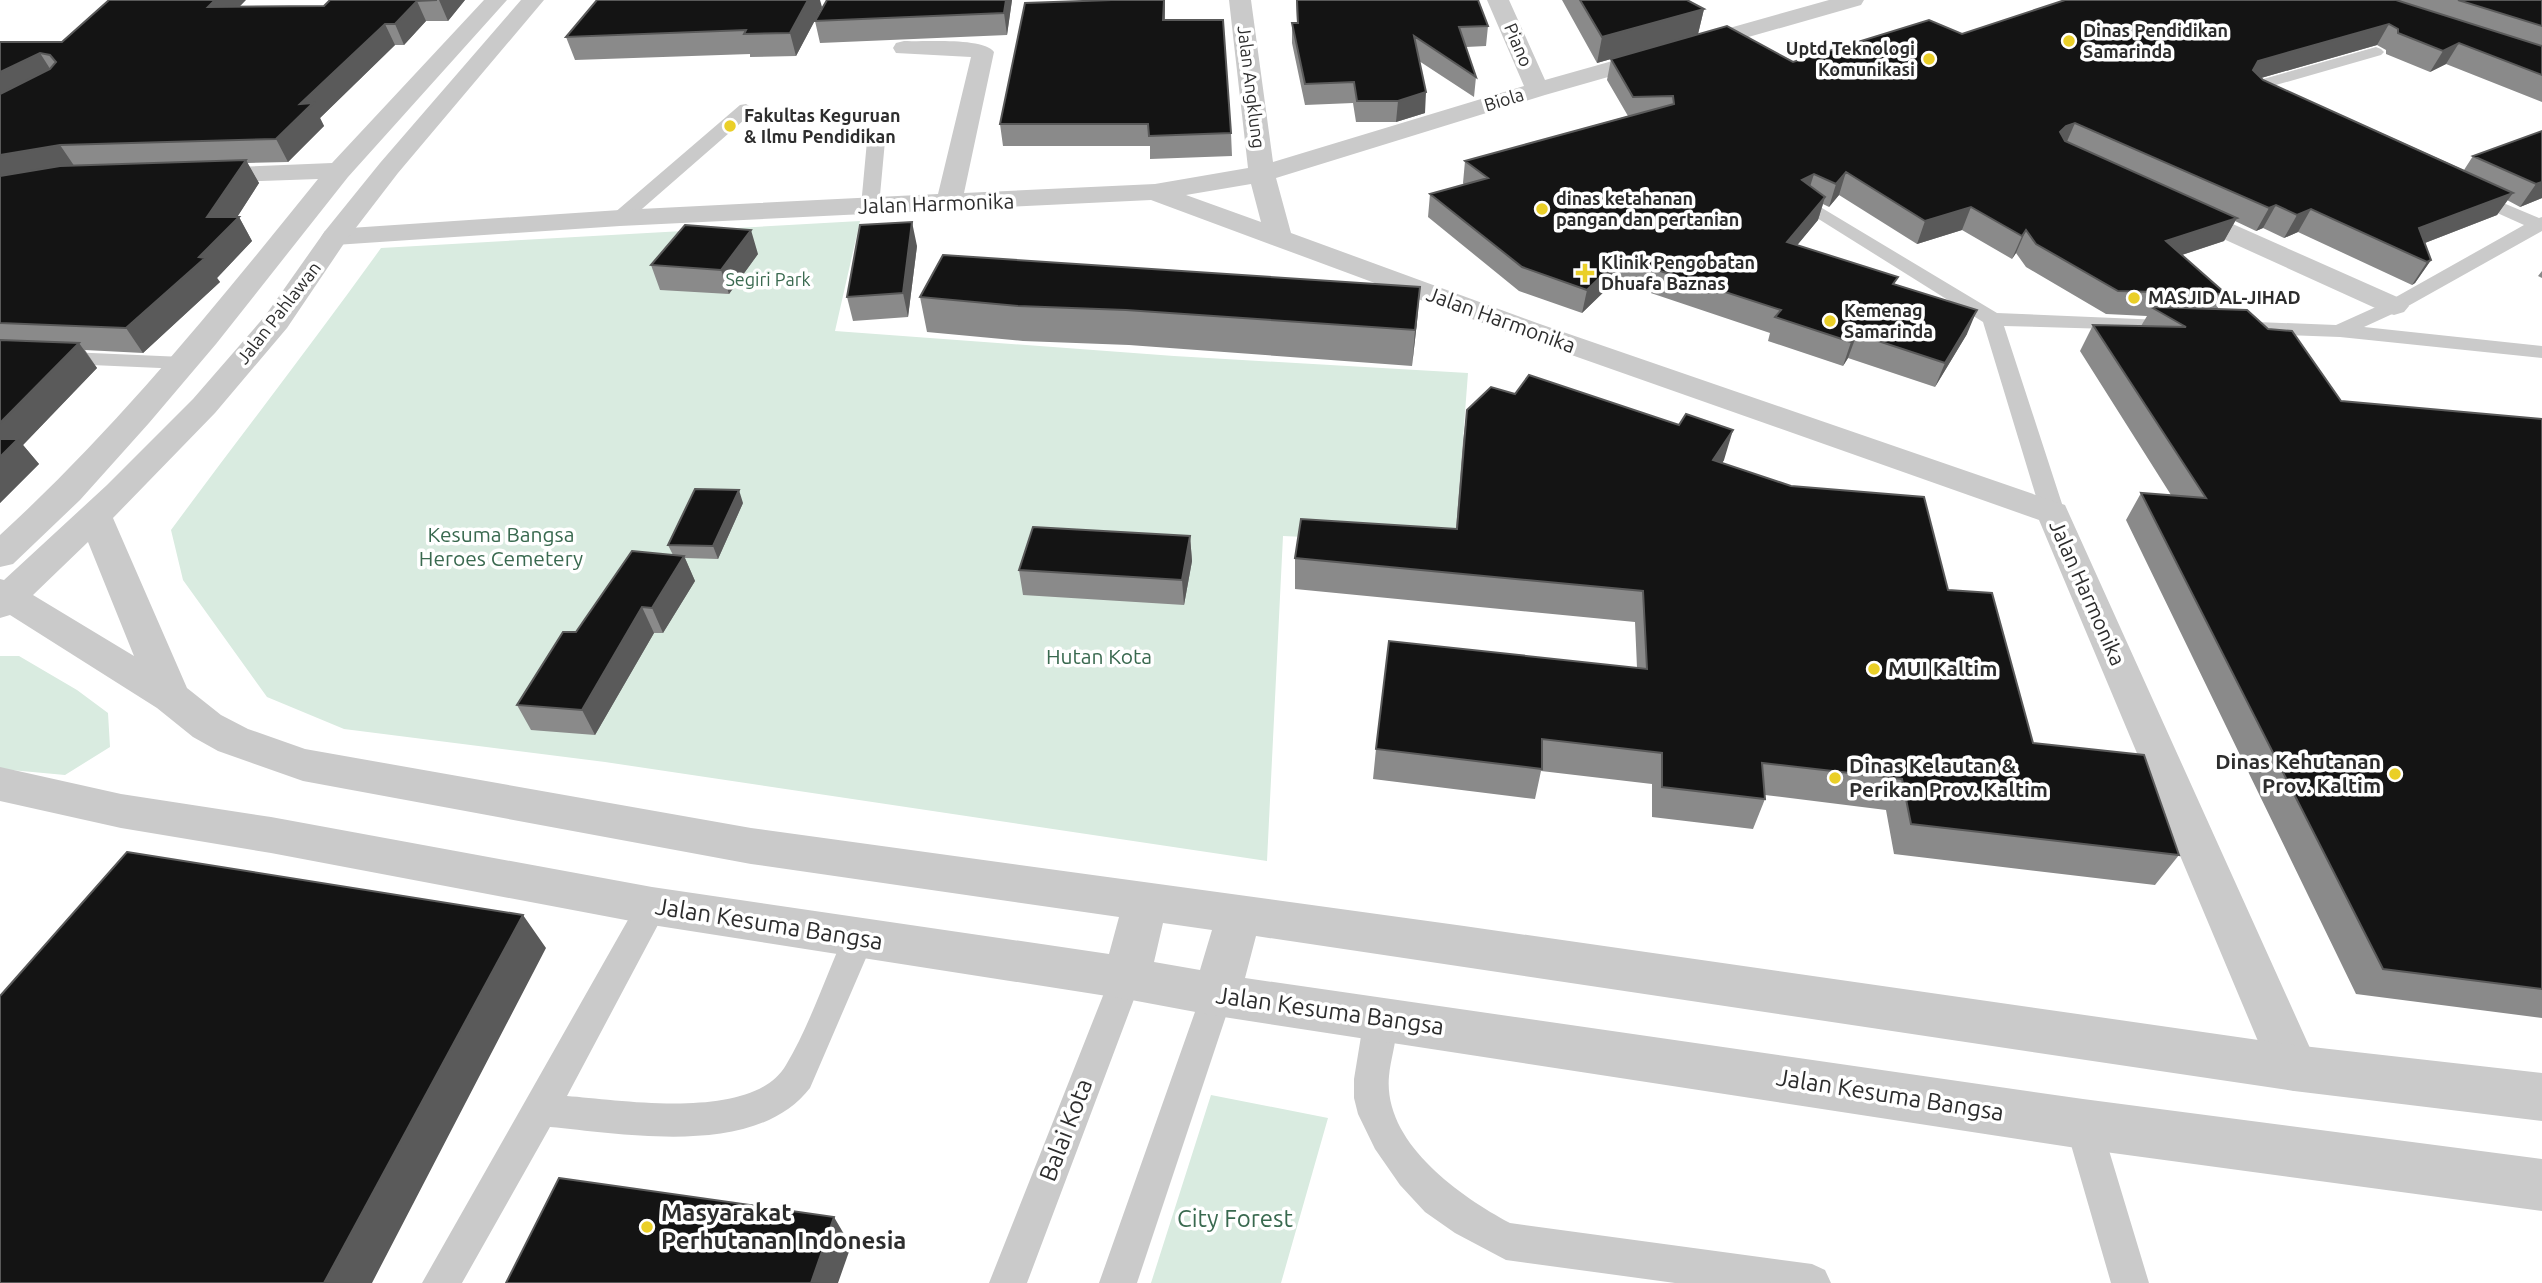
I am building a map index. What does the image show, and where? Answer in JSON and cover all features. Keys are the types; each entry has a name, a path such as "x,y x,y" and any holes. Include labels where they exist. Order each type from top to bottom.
{"street":[{"path":"0,555 68,492 183,363 339,171 495,0"},
{"name":"Jalan Pahlawan","path":"4,598 128,483 238,367 389,168 533,0"},
{"name":"Jalan Angklung","path":"1240,0 1262,174 1279,240"},
{"name":"Piano","path":"1498,0 1537,90"},
{"name":"Biola","path":"1154,192 1262,174 1537,90 1853,0"},
{"path":"904,48 983,52 948,203"},
{"path":"178,175 339,171"},
{"name":"Jalan Harmonika","path":"335,237 620,218 1154,192 1526,330 2053,513 2294,1068"},
{"path":"2161,200 2394,306"},
{"path":"94,514 171,697"},
{"path":"4,598 171,697 207,726 244,744 314,767 751,846 1239,914 2294,1068 2542,1097"},
{"name":"Jalan Kesuma Bangsa","path":"0,784 121,811 271,835 652,906 1126,978 1217,995 2083,1124 2542,1185"},
{"path":"0,798 51,795"},
{"path":"1126,978 1146,901"},
{"path":"1217,995 1239,914"}],"lane":[{"path":"2283,107 2259,96 2253,91 2255,86 2376,52"},
{"path":"620,218 746,109"},
{"path":"870,206 876,141"},
{"path":"2452,185 2540,224"},
{"path":"1807,204 1992,319 2339,331 2542,352"},
{"path":"2339,331 2394,306 2540,224"},
{"path":"1992,319 2053,513"},
{"path":"0,355 183,363"},
{"path":"441,1283 541,1110 652,906"},
{"path":"541,1110 683,1119 739,1115 770,1102 782,1095 798,1077 859,937"},
{"name":"Balai Kota","path":"1008,1283 1126,978"},
{"path":"1118,1283 1217,995"},
{"path":"1381,1018 1371,1100 1379,1124 1400,1157 1433,1197 1461,1218 1506,1241 1812,1283"},
{"path":"2083,1124 2130,1283"}],"green space":[{"path":"860,221 835,331 1174,356 1468,373 1455,544 1283,536 1267,861 605,762 344,729 267,697 183,580 171,530 381,248"},
{"path":"0,656 19,656 77,690 108,713 110,747 65,775 0,769"},
{"name":"City Forest","path":"1211,1095 1328,1118 1281,1283 1151,1283"}],"building":[{"path":"109,0 215,0 208,7 324,6 330,0 437,0 417,1 395,24 385,24 300,104 313,103 276,139 60,145 0,155 0,94 50,69 56,62 50,55 40,53 0,72 0,42 62,42"},
{"path":"597,0 808,0 790,33 744,34 746,30 566,37"},
{"path":"827,0 1006,0 1004,13 815,21"},
{"path":"1164,0 1163,20 1223,20 1231,133 1149,136 1148,124 1000,124 1025,3"},
{"path":"1297,0 1478,0 1488,26 1459,27 1476,77 1414,36 1426,92 1398,101 1357,101 1354,82 1305,84 1292,23 1298,23"},
{"path":"1580,0 1687,0 1704,9 1602,37"},
{"path":"2065,0 2396,0 2542,46 2542,75 2459,43 2443,51 2398,33 2398,29 2389,24 2258,61 2253,70 2263,80 2513,193 2419,228 2431,260 2427,262 2311,209 2297,215 2276,205 2269,208 2075,123 2066,126 2060,132 2065,141 2237,218 2166,241 2226,294 2118,291 2036,244 2026,230 2022,236 1971,207 1925,221 1846,172 1836,184 1814,174 1802,180 1825,197 1787,242 1898,277 1893,284 1977,310 1945,363 1857,334 1851,342 1775,317 1781,310 1620,258 1587,290 1522,267 1430,194 1488,178 1465,161 1674,104 1673,96 1633,97 1611,59 1727,26 1793,62 1929,20 1962,34"},
{"path":"2458,0 2542,0 2542,26"},
{"path":"2542,131 2542,182 2536,184 2473,156"},
{"path":"246,160 207,217 239,217 199,257 205,258 126,328 0,323 0,176 60,166"},
{"path":"912,222 903,293 847,297 860,225"},
{"path":"685,225 751,230 721,270 651,265"},
{"path":"943,255 1420,287 1415,330 1126,310 1018,306 920,297"},
{"name":"Dinas Kehutanan Prov. Kaltim","path":"2151,307 2247,310 2268,329 2292,331 2341,401 2542,419 2542,989 2383,969 2141,493 2206,498 2093,325 2186,327"},
{"path":"0,340 79,343 0,423"},
{"path":"1529,375 1679,425 1686,414 1733,430 1713,460 1791,486 1924,497 1948,590 1992,593 2033,743 2144,755 2179,855 1911,824 1902,779 1762,763 1765,799 1662,787 1662,753 1542,739 1542,769 1376,749 1389,641 1647,669 1643,591 1295,558 1301,519 1457,529 1467,410 1491,387 1515,394"},
{"path":"0,439 18,439 0,457"},
{"path":"695,489 739,490 713,546 668,545"},
{"path":"1033,527 1190,536 1182,580 1019,570"},
{"path":"632,551 684,556 652,608 642,607 582,710 517,705 563,632 576,632"},
{"path":"127,852 523,915 324,1283 0,1283 0,996"},
{"path":"559,1178 834,1217 811,1283 506,1283"}],"place":[{"name":"Dinas Pendidikan Samarinda","path":"2069,41"},
{"name":"Uptd Teknologi Komunikasi","path":"1929,59"},
{"name":"Fakultas Keguruan & Ilmu Pendidikan","path":"730,126"},
{"name":"dinas ketahanan pangan dan pertanian","path":"1542,209"},
{"name":"Klinik Pengobatan Dhuafa Baznas","path":"1585,273"},
{"name":"MASJID AL-JIHAD","path":"2134,298"},
{"name":"Kemenag Samarinda","path":"1830,321"},
{"name":"MUI Kaltim","path":"1874,669"},
{"name":"Dinas Kehutanan Prov. Kaltim","path":"2395,774"},
{"name":"Dinas Kelautan & Perikan Prov. Kaltim","path":"1835,778"},
{"name":"Masyarakat Perhutanan Indonesia","path":"647,1227"}],"park label":[{"name":"Segiri Park","path":"768,280"},
{"name":"Kesuma Bangsa Heroes Cemetery","path":"501,547"},
{"name":"Hutan Kota","path":"1099,657"}]}
